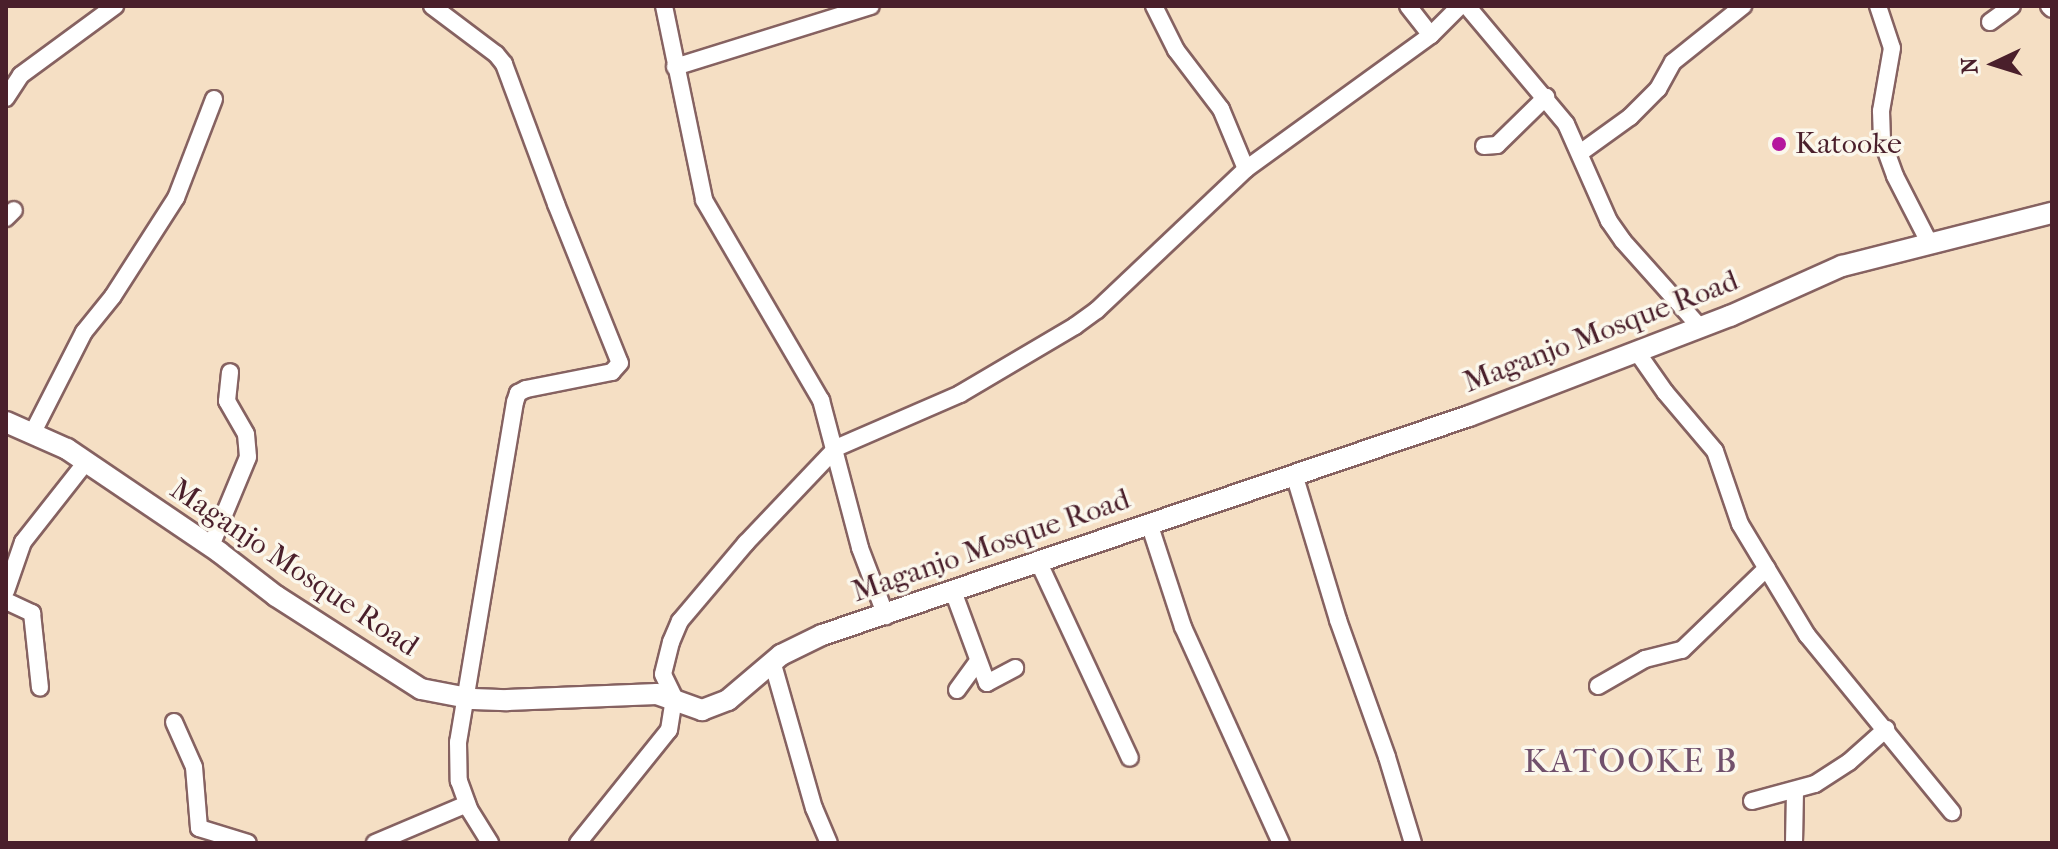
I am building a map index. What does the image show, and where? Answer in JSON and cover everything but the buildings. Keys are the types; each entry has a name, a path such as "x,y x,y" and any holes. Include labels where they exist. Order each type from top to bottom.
{"street":[{"path":"6,98 21,75 115,6"},
{"path":"432,6 453,26 496,54 504,64 620,363 619,369 612,372 518,393 458,742 459,781 467,804 490,843"},
{"path":"664,6 704,200 821,400 860,548 886,616"},
{"path":"675,67 871,6"},
{"path":"1154,6 1176,50 1221,109 1246,169"},
{"path":"1408,6 1431,35"},
{"path":"578,843 669,730 674,697 663,674 680,621 746,543 836,448 960,394 1075,326 1097,310 1246,169 1431,35 1460,6"},
{"path":"1467,6 1546,97 1580,153 1609,221 1700,327"},
{"path":"1580,153 1630,117 1658,89 1673,62 1743,6"},
{"path":"1878,6 1892,48 1881,111 1882,140 1895,176 1930,244"},
{"path":"1990,22 2012,6"},
{"path":"1484,146 1497,145 1546,97"},
{"path":"32,434 84,332 113,296 176,198 214,99"},
{"name":"Maganjo Mosque Road","path":"6,422 86,462 211,546 276,596 408,682 438,694 467,698 548,699 643,693 674,697 692,708 710,709 728,700 772,661 822,635 886,616 1038,561 1469,416 1700,327 1842,266 2052,213"},
{"path":"1637,352 1665,392 1715,451 1740,524 1807,635 1952,812"},
{"path":"211,546 248,457 246,434 227,401 230,372"},
{"path":"6,591 23,542 86,462"},
{"path":"1294,474 1338,620 1378,728 1413,843"},
{"path":"1149,523 1183,627 1281,843"},
{"path":"1038,561 1130,758"},
{"path":"1598,686 1645,659 1682,650 1767,568"},
{"path":"953,591 987,683 1015,668"},
{"path":"6,601 32,613 40,688"},
{"path":"772,661 814,808 829,843"},
{"path":"957,690 977,662"},
{"path":"174,722 194,767 199,828 248,843"},
{"path":"1752,801 1795,792 1832,775 1886,729"},
{"path":"1794,843 1795,792"},
{"path":"375,843 467,804"}],"place":[{"name":"Katooke","path":"1779,144"}],"district":[{"name":"KATOOKE B","path":"1631,762"}]}
